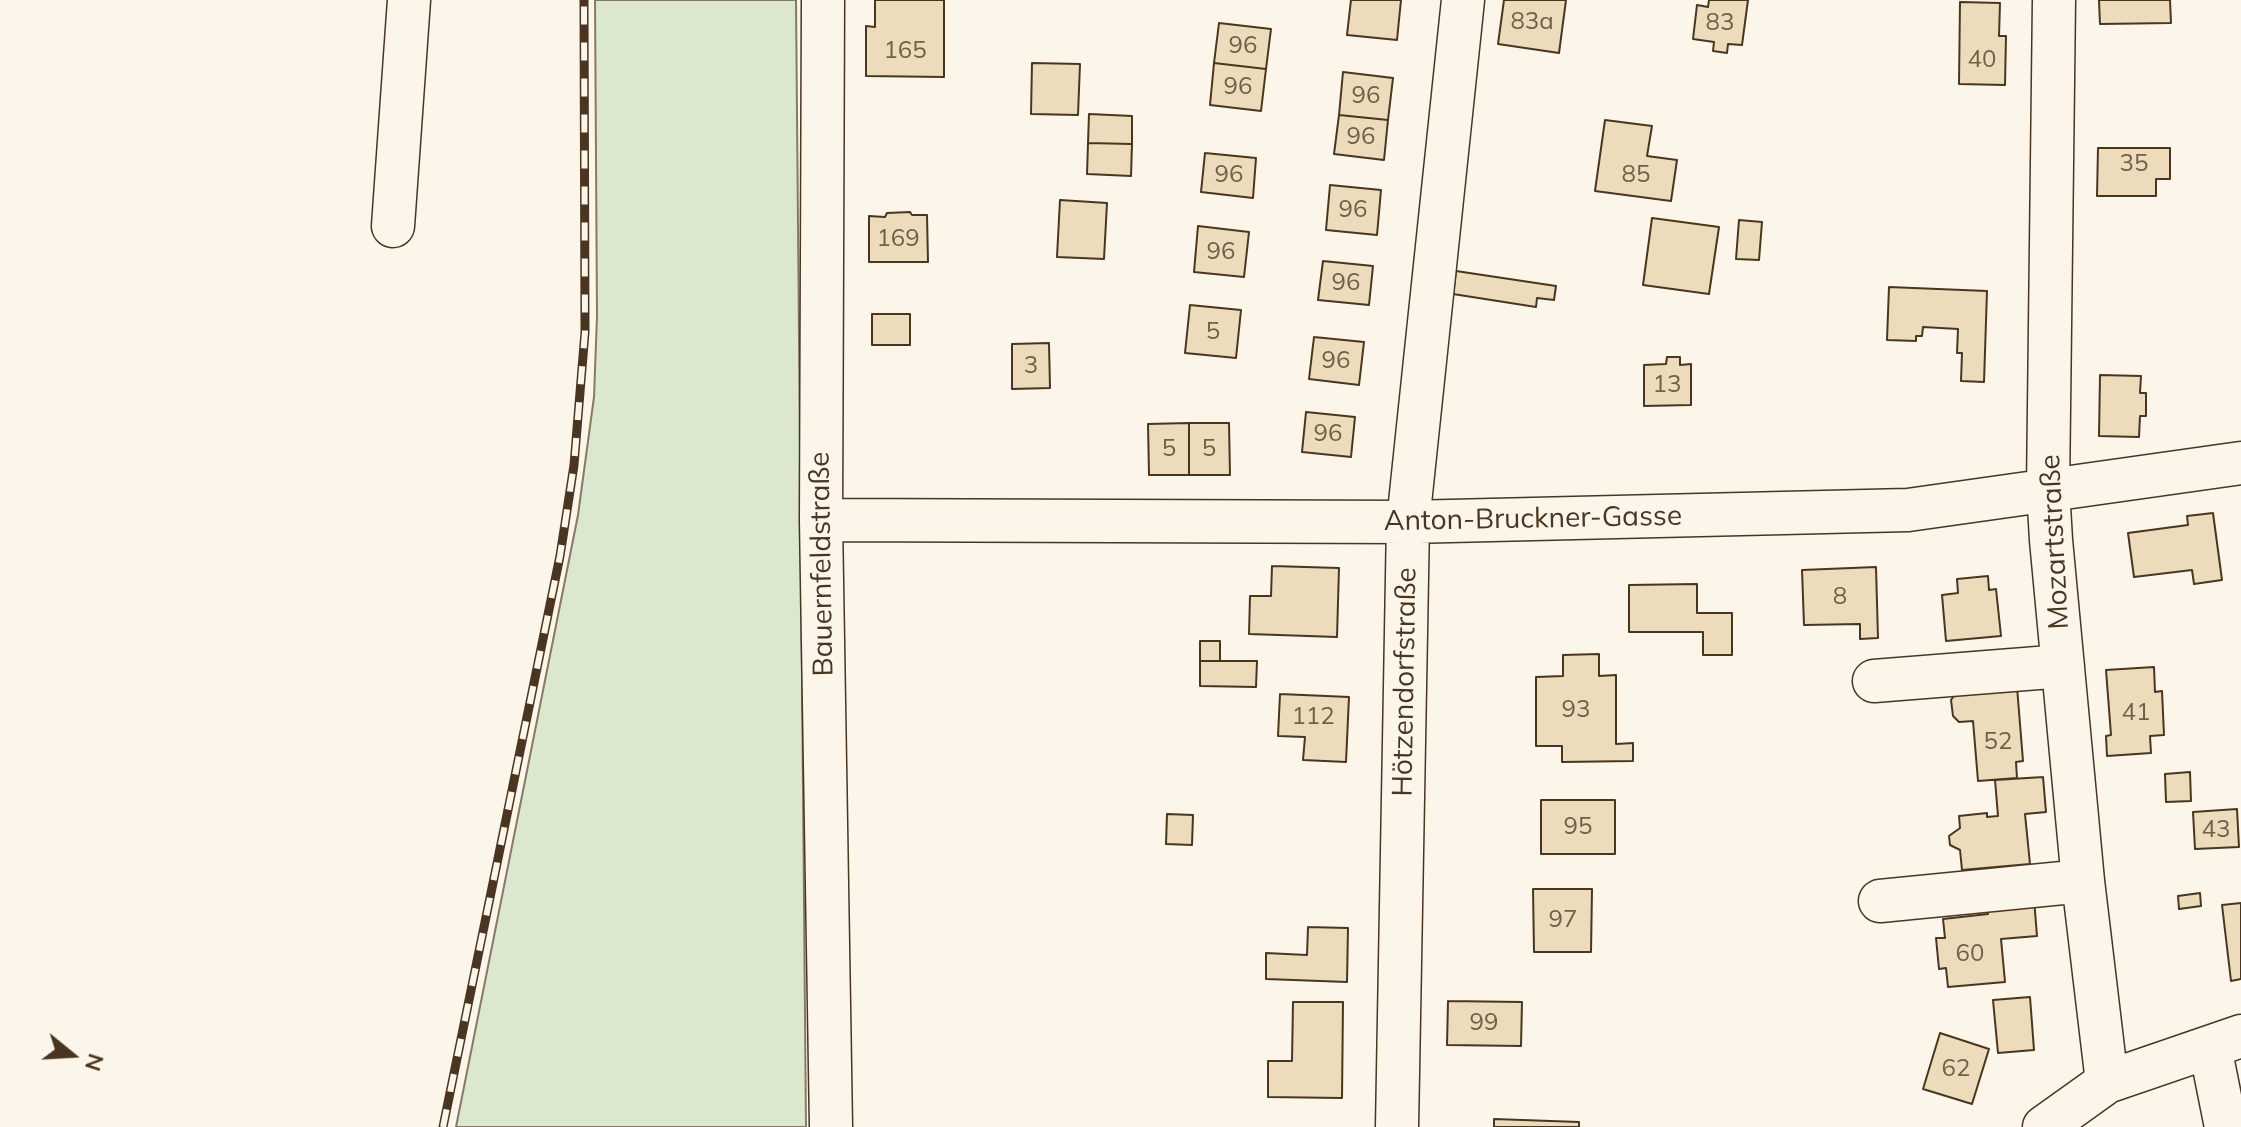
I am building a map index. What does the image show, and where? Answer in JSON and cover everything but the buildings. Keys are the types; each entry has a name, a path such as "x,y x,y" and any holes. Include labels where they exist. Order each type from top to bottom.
{"street":[{"path":"393,226 409,0"},
{"name":"Bauernfeldstraße","path":"823,0 821,520 831,1127"},
{"name":"Hötzendorfstraße","path":"1397,1127 1408,522 1463,0"},
{"name":"Mozartstraße","path":"2054,0 2048,489 2083,881 2107,1082"},
{"name":"Anton-Bruckner-Gasse","path":"821,520 1408,522 1908,510 2241,463"},
{"path":"1874,681 2063,666"},
{"path":"1880,901 2083,881"},
{"path":"2044,1127 2107,1082 2225,1041 2226,1127"}],"green space":[{"path":"595,0 796,0 806,1127 456,1127 578,515 594,397 597,316"}],"railway":[{"path":"443,1127 560,556 574,465 585,332 584,0"}]}
